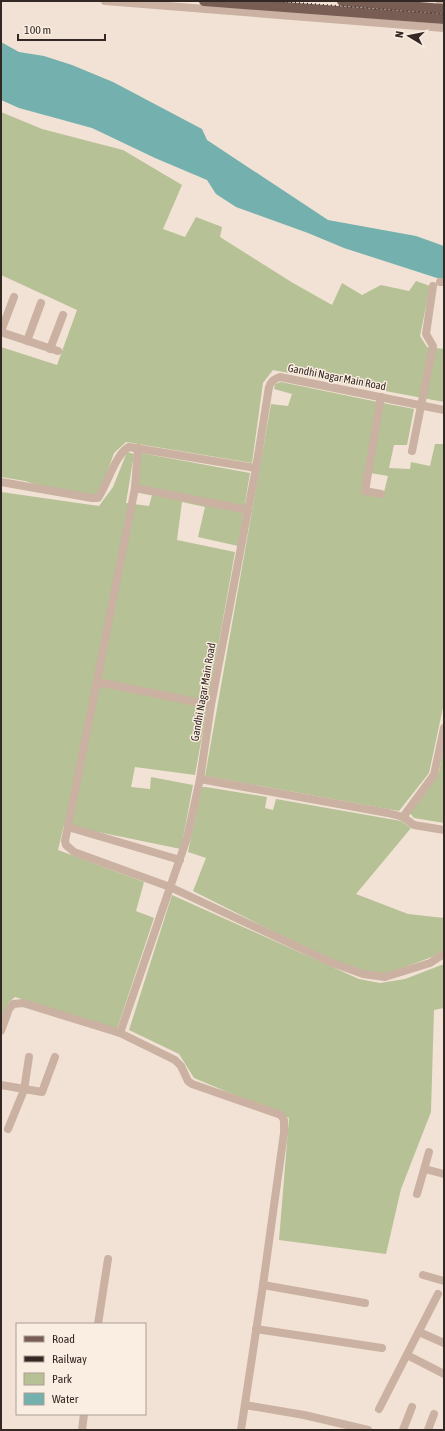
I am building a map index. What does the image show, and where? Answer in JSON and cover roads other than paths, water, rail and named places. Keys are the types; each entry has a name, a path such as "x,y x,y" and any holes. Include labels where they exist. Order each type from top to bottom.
{"main road":[{"path":"204,1 444,19"},
{"path":"342,1 444,9"}],"street":[{"path":"105,1 444,28"},
{"path":"412,451 433,346 426,334 439,284"},
{"path":"14,297 1,331 58,351"},
{"path":"27,341 41,303"},
{"path":"50,348 63,315"},
{"name":"Gandhi Nagar Main Road","path":"120,1033 187,838 200,779 211,705 256,468 269,387 275,378 280,377 444,410"},
{"path":"381,397 365,491 381,494"},
{"path":"1,482 98,498 120,455 124,449 129,447 256,468"},
{"path":"138,448 135,488 65,841 66,845 74,852 170,887 330,962 363,974 385,977 430,963 444,954"},
{"path":"135,488 248,510"},
{"path":"96,686 103,683 211,705"},
{"path":"403,817 434,775 444,728"},
{"path":"200,779 403,817 414,825 444,830"},
{"path":"68,828 180,860"},
{"path":"1,1031 9,1009 13,1004 23,1003 120,1033 175,1060 181,1066 188,1082 281,1115 284,1120 284,1134 241,1430"},
{"path":"8,1129 24,1090 29,1057"},
{"path":"1,1085 42,1092 55,1057"},
{"path":"417,1194 429,1152"},
{"path":"425,1169 444,1174"},
{"path":"98,1323 108,1259"},
{"path":"423,1275 444,1281"},
{"path":"263,1285 365,1303"},
{"path":"379,1409 438,1294"},
{"path":"256,1329 382,1348"},
{"path":"419,1332 444,1343"},
{"path":"407,1355 444,1374"},
{"path":"245,1405 368,1430"},
{"path":"403,1430 412,1407"},
{"path":"428,1430 434,1414"},
{"path":"82,1430 84,1415"}],"water":[{"path":"1,42 19,52 44,56 72,65 113,82 202,129 207,140 328,220 416,236 444,246 444,279 344,248 308,233 236,207 216,194 207,180 155,158 92,128 19,108 1,100"}],"railway":[{"path":"275,1 444,14"}]}
